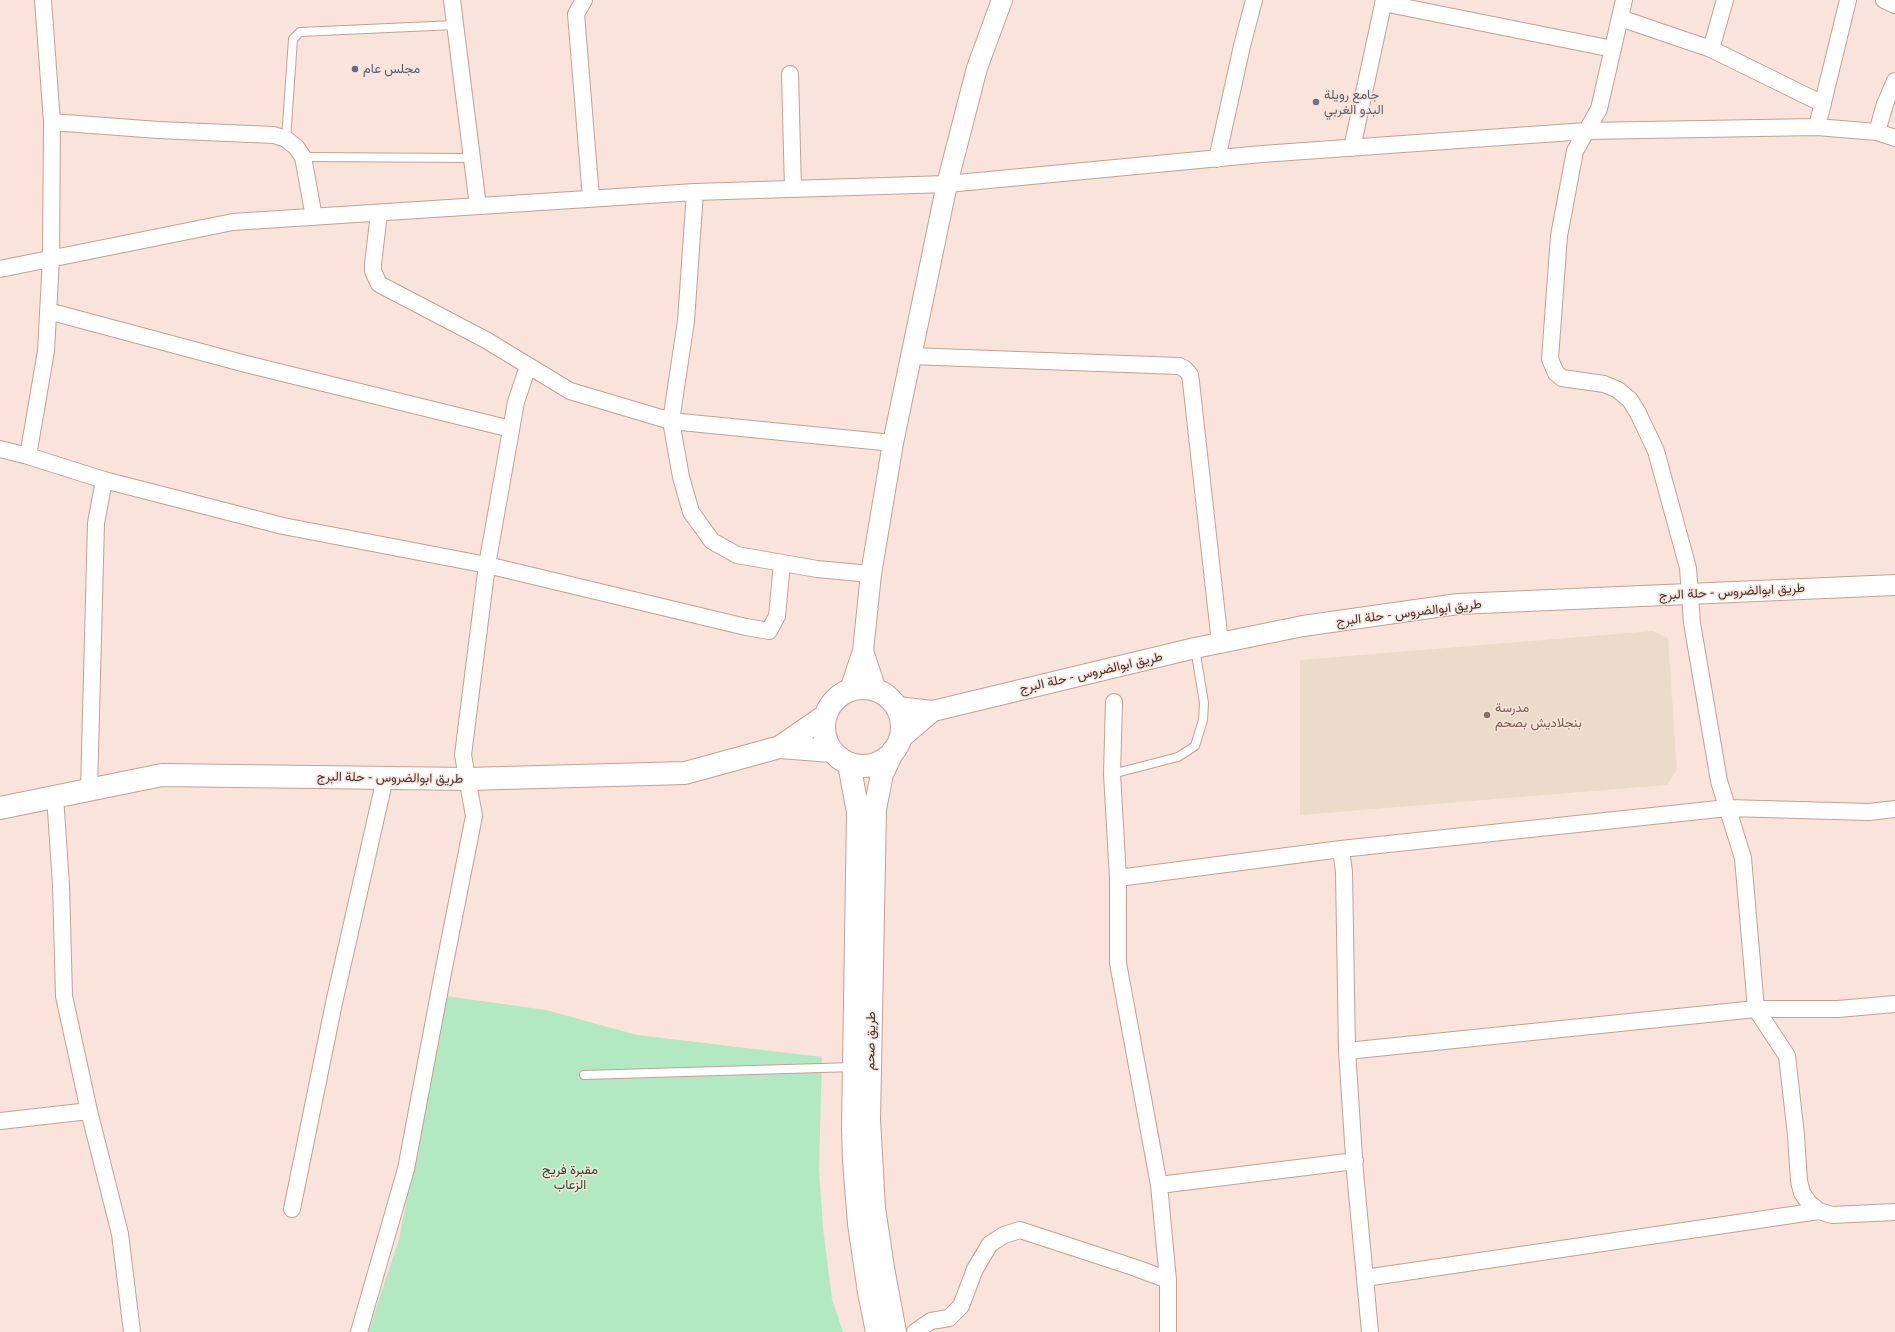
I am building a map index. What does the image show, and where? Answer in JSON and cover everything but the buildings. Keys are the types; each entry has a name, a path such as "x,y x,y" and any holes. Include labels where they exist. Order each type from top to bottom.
{"main road":[{"path":"863,687 876,690 888,697 897,707 902,722 897,745 881,762 865,766 849,764 839,758 832,751 826,740 824,728 825,716 831,704 839,696 850,690 863,687"},
{"name":"طريق ابوالضروس - حلة البرج","path":"0,808 162,775 468,779 684,773 780,747 825,716"},
{"name":"طريق صحم","path":"896,1332 883,1268 874,1208 869,1119 875,809 882,774 897,745"},
{"name":"طريق ابوالضروس - حلة البرج","path":"780,747 832,751"},
{"name":"طريق صحم","path":"849,764 858,812 853,1129 856,1191 864,1263 876,1332"}],"street":[{"path":"28,456 46,351 51,258 52,122 43,0"},
{"path":"452,0 478,206"},
{"path":"584,0 576,14 592,198"},
{"path":"850,690 862,651 871,574 893,443 947,184 977,68 1002,0"},
{"path":"1217,159 1254,0"},
{"path":"1624,0 1598,110 1575,151 1559,236 1550,359 1552,366 1562,378 1604,384 1618,390 1630,400 1638,413 1656,451 1688,568 1692,623 1719,781 1743,858 1756,1009 1787,1056 1796,1135 1799,1181 1802,1193 1809,1203 1820,1211 1832,1215 1895,1212"},
{"path":"1711,49 1725,0"},
{"path":"1817,127 1848,0"},
{"path":"1884,0 1895,5"},
{"path":"1352,148 1383,1 1613,49"},
{"path":"1620,18 1711,49 1823,104"},
{"path":"790,74 793,189"},
{"path":"1877,132 1884,104 1895,81"},
{"path":"52,122 158,130 274,135 286,139 296,147 303,157 314,217"},
{"path":"0,268 233,222 695,192 947,184 1352,148 1586,132 1817,127 1877,132 1895,138"},
{"path":"695,192 686,321 671,421 681,477 691,512 712,541 737,555 817,569 871,574"},
{"path":"379,212 373,264 373,271 379,284 486,340 570,391 671,421 893,443"},
{"path":"48,312 246,364 511,429"},
{"path":"911,356 1179,366 1186,369 1190,375 1191,382 1220,643"},
{"path":"359,1332 406,1169 474,816 463,755 487,565 516,402 528,366"},
{"path":"0,449 28,456 104,480 283,526 487,565 746,627 770,631 777,616 782,563"},
{"path":"88,790 96,523 104,480"},
{"name":"طريق ابوالضروس - حلة البرج","path":"897,707 933,710 1195,648 1303,626 1458,604 1895,585"},
{"path":"862,651 876,690"},
{"path":"1114,702 1112,774 1118,878 1118,963 1159,1185 1168,1280 1168,1332"},
{"name":"طريق ابوالضروس - حلة البرج","path":"897,745 933,710"},
{"path":"292,1209 334,1003 384,778"},
{"path":"55,796 61,885 64,996 89,1111 120,1234 132,1332"},
{"path":"1118,878 1341,849 1728,808 1869,812 1895,809"},
{"path":"1341,849 1344,872 1347,1051 1370,1332"},
{"path":"1347,1051 1756,1009 1838,1009 1895,1004"},
{"path":"0,1121 89,1111"},
{"path":"1159,1185 1355,1161"},
{"path":"1365,1278 1820,1211"},
{"path":"915,1332 931,1321 949,1318 961,1306 975,1268 984,1252 997,1238 1020,1230 1027,1231 1168,1280"}],"lane":[{"path":"286,139 293,39 300,32 455,25"},
{"path":"303,157 472,158"},
{"path":"1112,774 1178,757 1195,746 1203,720 1204,703 1195,648"},
{"path":"584,1075 854,1067"}],"shaded area":[{"name":"مدرسة بنجلاديش بصحم","path":"1653,631 1668,638 1677,770 1667,785 1300,815 1300,660"}],"green space":[{"name":"مقبرة فريج الزعاب","path":"446,996 546,1010 637,1035 822,1057 819,1170 823,1228 832,1299 843,1332 368,1332 399,1239"}],"place":[{"name":"مجلس عام","path":"355,69"},
{"name":"جامع رويلة البدو الغربي","path":"1316,102"},
{"name":"مدرسة بنجلاديش بصحم","path":"1487,715"}]}
